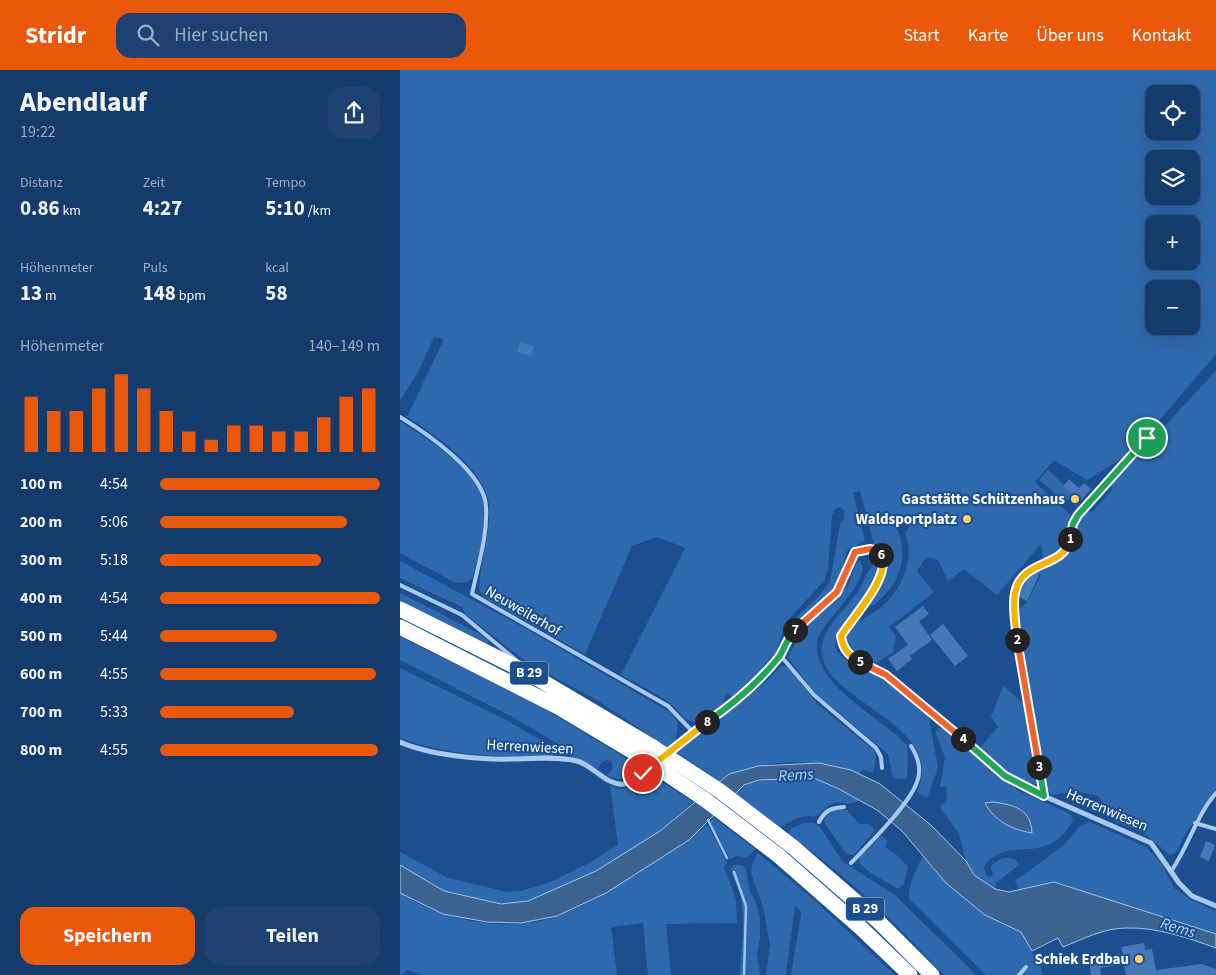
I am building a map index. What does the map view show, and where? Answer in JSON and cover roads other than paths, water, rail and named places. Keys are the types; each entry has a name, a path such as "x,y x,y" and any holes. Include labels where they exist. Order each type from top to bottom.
{"highway":[{"name":"B 29","path":"400,609 530,674 653,747 720,790 793,847 877,920 932,975"},
{"name":"B 29","path":"400,627 558,707 640,756 707,801 779,856 862,928 910,975"}],"street":[{"name":"Herrenwiesen","path":"400,742 410,746 452,754 505,759 579,761 616,784 634,781 757,682 780,655 788,638 837,592 855,552 870,549 879,551 884,565 858,615 841,636 843,647 850,656 886,675 1005,776 1044,796 1151,843 1172,870 1179,883 1192,896 1216,906"}],"lane":[{"name":"Neuweilerhof","path":"400,417 434,438 459,462 480,489 486,504 484,539 472,594 668,706 693,732"},
{"path":"1044,796 1017,638 1014,594 1020,578 1033,567 1061,555 1068,548 1073,524 1078,515 1147,438"},
{"path":"400,585 462,616 514,657 530,674"},
{"path":"780,655 814,695 876,748 881,757 882,768"},
{"path":"851,863 907,798 917,781 920,766 911,746"},
{"path":"1172,870 1184,852 1195,823 1216,793"},
{"path":"819,822 823,813 830,808 844,807"},
{"path":"1195,823 1216,829"},
{"path":"1019,975 1026,967"}],"water":[{"name":"Rems","path":"819,763 851,770 880,784 932,826 966,861 974,875 995,889 1009,892 1054,882 1216,934 1216,948 1161,931 1118,928 1086,937 1063,947 1058,938 1032,951 1021,932 985,915 946,883 902,831 877,810 839,789 814,778 759,780 744,785 689,840 606,893 557,916 521,923 487,922 443,914 400,893 400,865 444,891 501,904 528,901 596,871 660,831 729,774 758,766"},
{"path":"993,802 1015,807 1025,813 1029,818 1032,833 1018,830 999,820 985,803"}],"waterway":[{"path":"708,820 727,858"},
{"path":"734,872 746,906 744,975"}],"place":[{"name":"Gaststätte Schützenhaus","path":"1075,499"},
{"name":"Waldsportplatz","path":"967,519"},
{"name":"Schiek Erdbau","path":"1139,959"}]}
